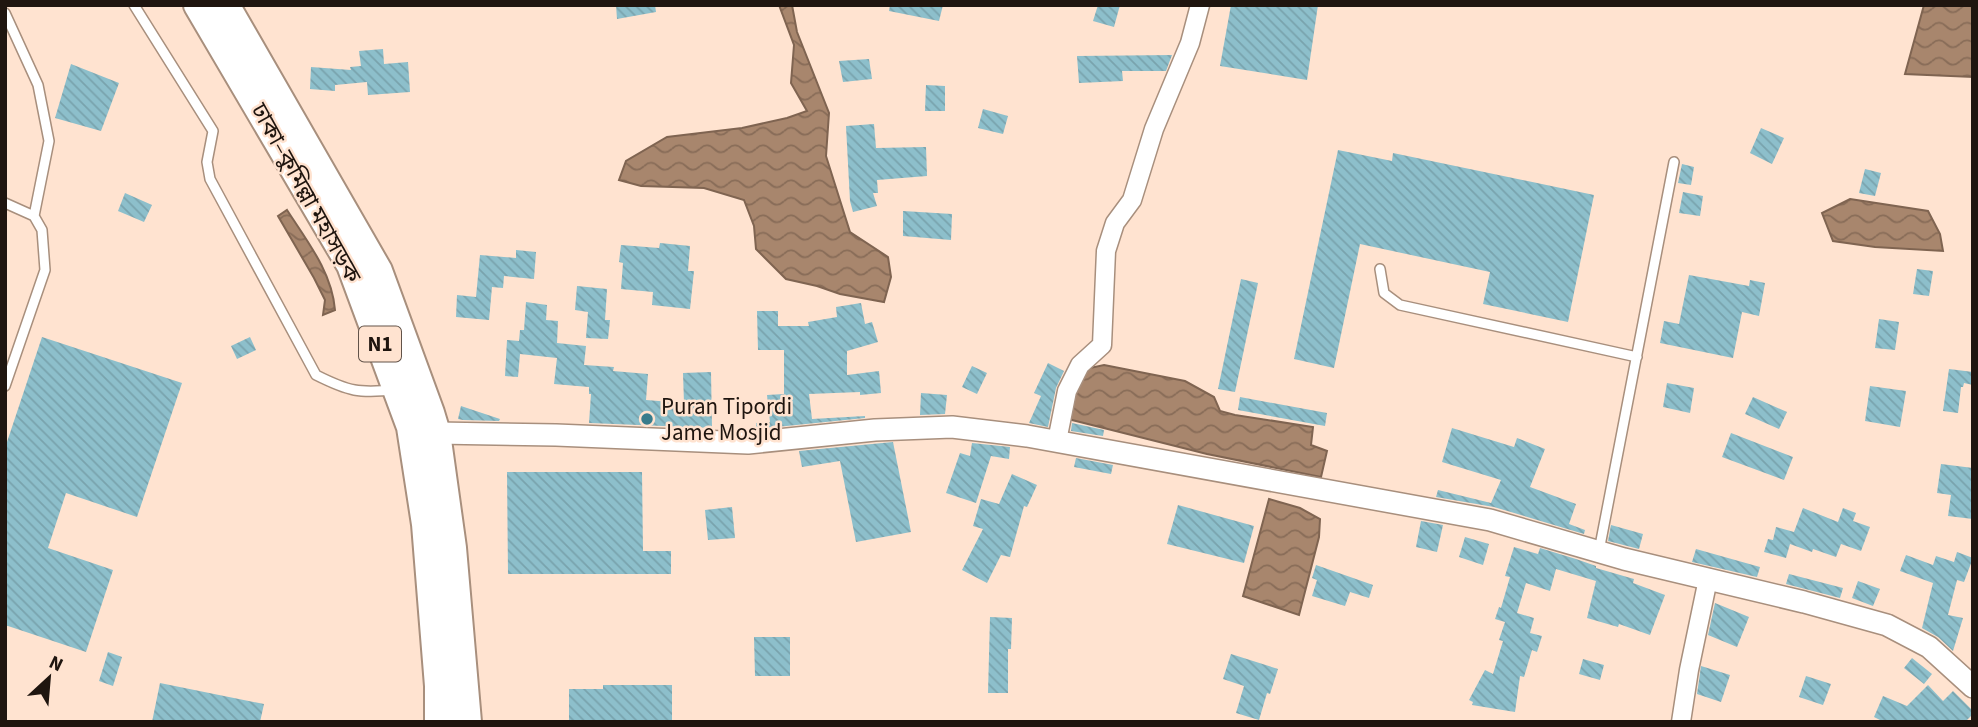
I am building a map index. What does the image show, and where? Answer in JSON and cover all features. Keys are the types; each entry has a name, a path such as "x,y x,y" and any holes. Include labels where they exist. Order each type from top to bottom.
{"highway":[{"name":"ঢাকা–কুমিল্লা মহাসড়ক","path":"198,5 351,265 397,390 426,426 426,524 439,686 439,722"},
{"name":"ঢাকা–কুমিল্লা মহাসড়ক","path":"225,5 378,271 426,426 452,548 467,722"}],"street":[{"path":"1057,441 1067,391 1080,365 1102,345 1107,251 1115,223 1132,200 1154,129 1190,43 1200,5"},
{"path":"426,426 555,435 748,443 875,430 952,427 1057,441 1490,520 1624,559 1804,601 1887,625 1929,647 1973,687"},
{"path":"1681,722 1689,670 1709,579"}],"lane":[{"path":"134,5 213,131 207,162 210,178 316,376 342,388 364,392 397,390"},
{"path":"5,13 38,85 49,141 34,216"},
{"path":"1599,551 1674,162"},
{"path":"5,203 34,216 42,230 45,270 5,386"},
{"path":"1380,269 1384,293 1400,305 1637,357"}],"water":[{"path":"779,5 792,5 797,32 829,113 826,156 850,232 888,257 891,277 884,302 840,294 786,279 756,249 754,226 744,200 704,188 641,186 619,180 626,161 667,137 742,128 807,111 791,83 794,45"},
{"path":"1924,5 1973,5 1973,77 1905,74"},
{"path":"1850,199 1928,211 1940,234 1943,251 1875,247 1833,241 1822,213"},
{"path":"287,210 317,257 329,283 335,310 323,315 325,300 278,216"},
{"path":"1104,365 1185,381 1214,397 1220,411 1313,427 1311,445 1327,451 1321,477 1207,454 1068,419 1085,369"},
{"path":"1269,499 1300,508 1320,519 1319,537 1299,615 1243,596"}],"building":[{"path":"616,5 655,5 656,12 617,19"},
{"path":"890,5 943,5 939,21 889,11"},
{"path":"1098,5 1120,5 1114,27 1093,21"},
{"path":"1231,5 1318,5 1307,80 1220,66"},
{"path":"383,49 384,64 408,62 410,92 368,95 367,82 335,85 335,91 310,89 311,67 351,70 350,67 361,66 359,51"},
{"path":"1172,55 1166,71 1122,71 1123,81 1079,83 1077,56"},
{"path":"869,59 872,79 843,82 839,61"},
{"path":"71,64 119,83 101,131 55,118"},
{"path":"926,85 945,86 945,111 925,111"},
{"path":"983,109 1008,116 1003,134 978,128"},
{"path":"874,124 876,148 926,147 927,176 877,180 878,193 873,193 877,206 853,212 846,126"},
{"path":"1761,128 1784,138 1772,164 1750,153"},
{"path":"1338,150 1392,161 1393,153 1594,195 1568,322 1483,304 1490,272 1360,244 1334,368 1294,359"},
{"path":"1682,164 1694,167 1691,185 1678,183"},
{"path":"1865,169 1881,173 1875,196 1859,193"},
{"path":"1683,192 1703,196 1700,216 1679,213"},
{"path":"125,193 152,205 144,222 118,211"},
{"path":"903,211 952,214 951,240 903,236"},
{"path":"660,243 690,246 688,271 694,271 690,309 652,305 653,292 621,289 621,245 659,248"},
{"path":"516,250 536,252 534,279 504,276 503,288 492,287 489,320 456,317 457,295 476,297 480,255 516,258"},
{"path":"1917,269 1933,271 1929,296 1913,294"},
{"path":"1689,275 1749,286 1750,280 1765,283 1759,316 1742,312 1733,358 1660,343 1664,321 1679,324"},
{"path":"1241,279 1258,283 1235,392 1218,389"},
{"path":"577,286 607,289 605,320 610,320 608,339 586,338 588,312 575,310"},
{"path":"526,302 547,305 546,320 558,321 557,343 586,346 584,365 614,367 613,371 648,374 646,400 684,403 683,373 711,372 712,428 589,423 589,387 554,384 557,358 520,354 518,377 505,376 507,340 519,341 520,330 524,330"},
{"path":"861,303 865,324 872,322 878,342 847,351 847,375 879,371 881,393 809,394 812,419 865,418 756,429 756,423 770,422 767,395 784,394 784,350 758,350 757,311 778,311 778,326 809,326 808,322 837,317 836,307"},
{"path":"1879,319 1899,322 1895,350 1875,348"},
{"path":"42,337 182,383 137,517 66,493 48,548 113,570 86,652 5,625 5,448"},
{"path":"250,337 256,350 237,359 231,346"},
{"path":"1048,363 1064,371 1056,388 1048,427 1029,423 1041,396 1034,393"},
{"path":"972,366 987,373 977,394 962,387"},
{"path":"1949,369 1973,372 1973,385 1964,383 1961,387 1958,413 1943,411"},
{"path":"1667,383 1694,388 1690,413 1663,407"},
{"path":"1870,386 1906,391 1900,427 1865,421"},
{"path":"921,393 947,395 945,414 920,415"},
{"path":"1240,397 1327,413 1325,426 1238,410"},
{"path":"1753,397 1787,412 1779,429 1745,414"},
{"path":"461,406 500,419 458,419"},
{"path":"1072,423 1104,430 1103,436 1071,431"},
{"path":"1452,428 1514,447 1517,438 1545,449 1530,487 1576,504 1569,524 1585,530 1584,534 1494,507 1436,497 1438,490 1491,503 1501,480 1442,462"},
{"path":"1731,433 1793,457 1784,480 1722,457"},
{"path":"893,442 911,532 856,542 840,461 802,467 799,451"},
{"path":"972,443 1010,447 1009,459 991,456 976,503 946,493 960,453 970,456"},
{"path":"1076,458 1113,465 1111,474 1074,467"},
{"path":"1941,464 1973,468 1973,519 1948,516 1951,495 1937,493"},
{"path":"507,472 642,472 643,551 671,551 671,574 508,574"},
{"path":"1012,474 1037,485 1027,507 1024,506 1010,557 1001,555 987,583 962,570 983,529 973,526 981,499 999,504"},
{"path":"1178,505 1254,526 1244,563 1167,544"},
{"path":"732,507 735,538 708,540 705,510"},
{"path":"1803,508 1838,522 1843,508 1856,513 1853,521 1870,527 1861,551 1841,544 1836,557 1790,544 1786,558 1764,552 1768,539 1773,540 1776,527 1794,532"},
{"path":"1421,521 1443,525 1437,552 1416,547"},
{"path":"1611,525 1643,534 1639,549 1608,541"},
{"path":"1465,537 1489,544 1483,565 1459,557"},
{"path":"1514,547 1538,554 1540,548 1576,559 1634,579 1633,583 1665,595 1650,635 1619,624 1618,627 1587,618 1596,581 1556,569 1550,591 1526,583 1517,613 1534,618 1530,633 1542,636 1537,652 1532,650 1524,677 1520,676 1515,712 1472,705 1473,702 1469,700 1485,670 1493,674 1503,641 1499,640 1505,622 1495,619 1510,577 1505,576"},
{"path":"1696,549 1760,567 1757,577 1692,562"},
{"path":"1957,552 1973,558 1964,582 1957,580 1948,615 1963,618 1953,651 1938,637 1922,628 1933,583 1900,571 1906,555 1933,565 1936,556 1954,562"},
{"path":"1316,565 1373,585 1369,598 1350,592 1345,606 1312,596 1317,580 1312,578"},
{"path":"1789,574 1843,588 1840,598 1786,584"},
{"path":"1858,581 1880,589 1873,606 1852,598"},
{"path":"1715,603 1749,617 1737,647 1708,635"},
{"path":"990,617 1012,618 1011,649 1008,649 1008,693 988,693"},
{"path":"754,637 790,637 790,676 755,676"},
{"path":"108,652 122,657 113,686 99,681"},
{"path":"1231,654 1278,669 1259,720 1236,713 1244,686 1223,679"},
{"path":"1912,658 1932,674 1924,684 1904,668"},
{"path":"1583,659 1604,665 1600,680 1579,674"},
{"path":"1701,666 1730,675 1721,702 1697,694"},
{"path":"1806,676 1831,684 1823,705 1799,697"},
{"path":"160,683 264,704 260,722 152,722"},
{"path":"603,685 672,685 672,722 569,722 569,689 603,689"},
{"path":"1928,685 1943,701 1953,691 1973,714 1965,722 1884,722 1874,717 1883,696 1907,706"}],"place":[{"name":"Puran Tipordi Jame Mosjid","path":"647,419"}]}
